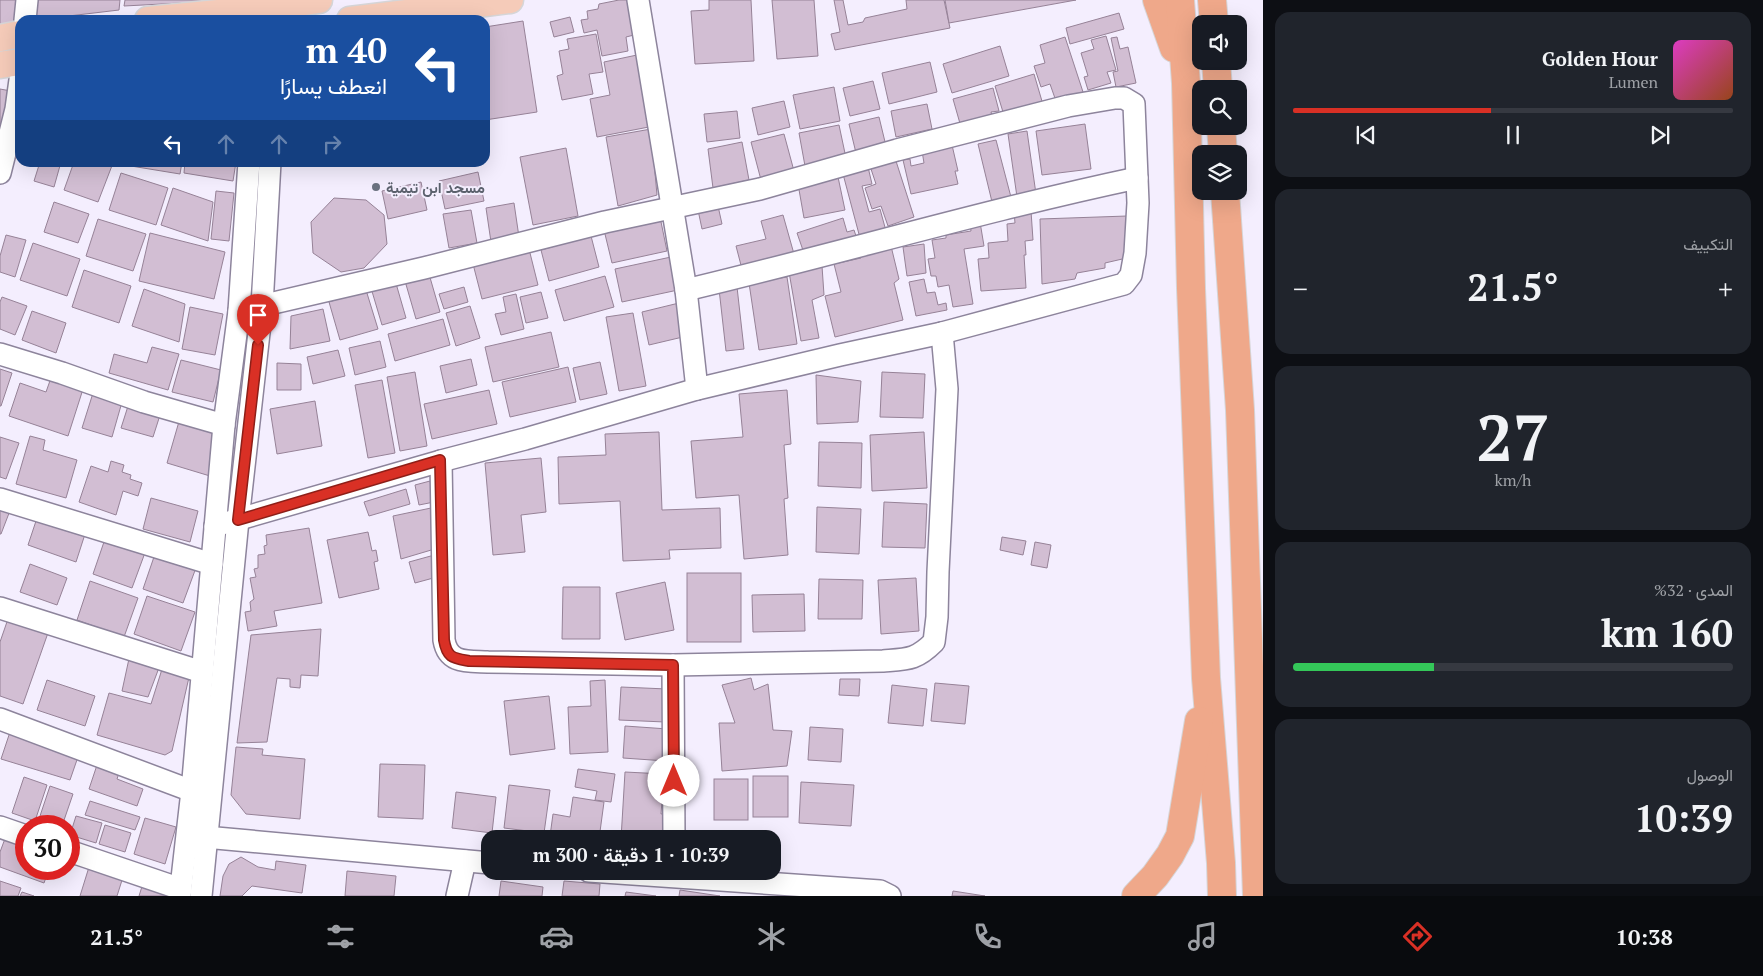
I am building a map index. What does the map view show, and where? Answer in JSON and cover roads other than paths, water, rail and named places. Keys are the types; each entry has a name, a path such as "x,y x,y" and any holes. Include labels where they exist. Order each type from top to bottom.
{"highway":[{"path":"1157,0 1186,83"},
{"path":"1180,0 1186,83 1191,288 1206,678 1222,896"},
{"path":"1212,0 1213,15"},
{"path":"1226,200 1240,410 1257,896"},
{"path":"1136,896 1156,876 1180,836 1206,678"}],"main road":[{"path":"202,15 267,9 319,0"},
{"path":"390,15 510,0"},
{"path":"0,38 15,35"},
{"path":"0,65 15,63"}],"street":[{"path":"26,15 27,0"},
{"path":"638,0 650,63 671,207 686,290 697,389"},
{"path":"215,526 440,460 526,439 697,389 942,333 1128,282 1132,275 1135,253 1138,203 1134,104 1124,98 1115,98 1068,106 897,150 760,189 671,207 239,312"},
{"path":"0,173 15,113"},
{"path":"197,837 192,791 224,425 239,312 249,167"},
{"path":"80,855 187,894 197,837 238,520 262,306 270,167"},
{"path":"686,290 763,272 971,216 1138,178"},
{"path":"440,460 444,640 446,650 451,657 469,661 488,662 673,665 901,660 917,656 934,642 937,617 947,389 942,333"},
{"path":"0,354 62,373 144,402 224,425"},
{"path":"0,499 212,564"},
{"path":"0,608 202,672"},
{"path":"673,665 674,830"},
{"path":"0,719 192,791"},
{"path":"1256,861 1263,801"},
{"path":"0,827 15,832"},
{"path":"197,837 481,862"},
{"path":"457,896 465,861"},
{"path":"738,880 880,891 890,896"}],"place":[{"name":"مسجد ابن تيمية","path":"376,187"}]}
